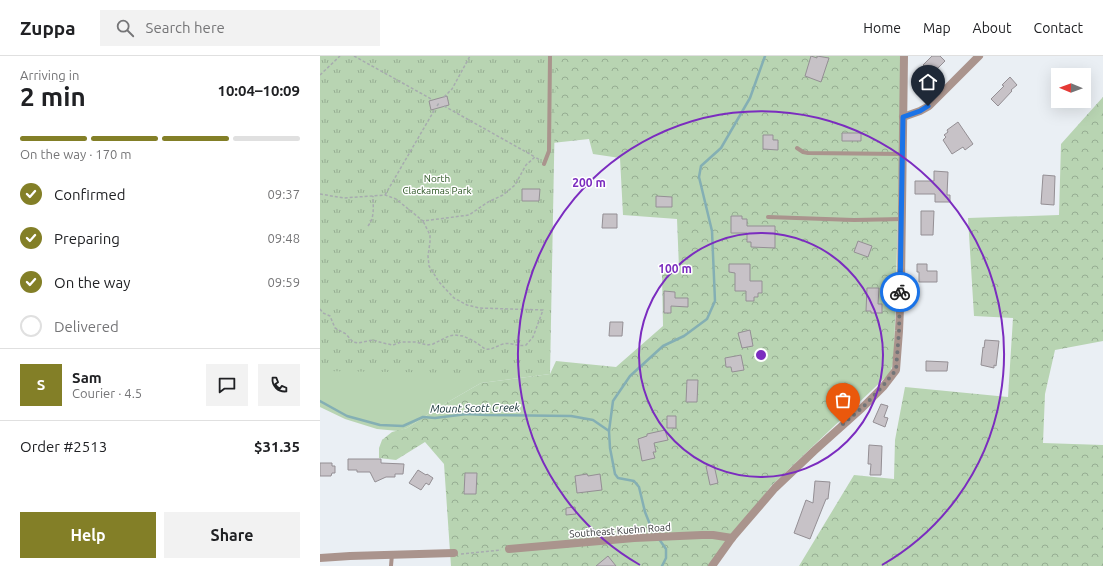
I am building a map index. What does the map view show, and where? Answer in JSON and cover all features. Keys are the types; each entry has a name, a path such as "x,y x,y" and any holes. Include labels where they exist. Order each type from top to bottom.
{"street":[{"path":"712,566 732,538 775,488 862,408 896,370 899,331 902,219 904,56"},
{"path":"903,117 920,111 928,106 979,56"},
{"name":"Southeast Kuehn Road","path":"509,549 634,538 713,535 732,538"},
{"path":"320,558 392,554 454,553"}],"lane":[{"path":"544,164 549,151 550,56"},
{"path":"797,148 808,153 903,154"},
{"path":"768,217 854,220 902,219"},
{"path":"391,566 392,554"}],"path":[{"path":"320,75 340,56"},
{"path":"354,56 432,100"},
{"path":"444,97 452,89 470,56"},
{"path":"444,106 535,157 544,164"},
{"path":"385,196 435,109"},
{"path":"423,220 469,215 488,202 503,195 515,184 526,165 535,157"},
{"path":"320,194 344,198 385,196 396,199 423,220 430,235 428,256 429,266 439,282 454,298 467,305 480,308 543,310 532,337 526,345 518,346 511,343 503,344 496,348 485,349 474,341 463,336 455,335 427,345 416,342 401,342 393,345 374,340 358,343 353,342 346,334 335,328 330,316 320,311 320,309"},
{"path":"368,226 374,215 373,196"},
{"path":"454,553 466,554 509,549"}],"green space":[{"name":"North Clackamas Park","path":"320,56 556,56 550,374 320,371"},
{"path":"554,56 902,56 894,360 890,373 771,486 711,566 451,566 444,464 425,442 396,460 379,458 379,448 382,440 392,432 407,428 481,383 550,374 556,361 616,367 663,326 662,273 679,268 677,219 623,215 620,158 593,154 589,139 552,143"},
{"path":"1103,97 1103,341 1055,350 1045,394 1043,443 1103,445 1103,566 799,566 854,475 894,479 895,440 905,387 1008,397 1013,318 974,316 968,218 1059,215 1061,144"},
{"path":"320,315 550,374 481,383 407,428 398,431 377,429 345,419 320,407"}],"building":[{"path":"811,56 817,58 817,56 829,58 821,82 805,76"},
{"path":"932,56 940,56 945,61 932,74 923,65"},
{"path":"1010,77 1017,85 998,106 991,99 1004,86 1002,85"},
{"path":"447,96 449,105 431,110 429,101"},
{"path":"958,122 973,144 965,150 963,147 952,154 943,140 946,137 944,135 948,132 947,130"},
{"path":"842,133 861,133 861,141 842,141"},
{"path":"763,135 773,135 773,140 778,140 778,150 763,149"},
{"path":"934,171 948,172 947,195 950,195 950,202 935,202 935,194 915,194 915,181 934,181"},
{"path":"1043,175 1055,176 1054,205 1041,204"},
{"path":"522,189 540,189 539,201 522,201"},
{"path":"656,196 672,197 672,207 656,207"},
{"path":"921,211 934,211 933,235 921,235"},
{"path":"603,214 617,214 617,228 602,228"},
{"path":"731,216 742,216 742,219 747,219 747,226 775,226 775,248 751,247 751,242 747,242 747,233 731,233"},
{"path":"858,241 872,246 868,257 854,252"},
{"path":"729,264 750,264 750,281 762,281 762,293 758,293 758,297 754,297 754,301 746,301 746,291 735,291 735,273 729,272"},
{"path":"917,264 927,264 927,271 937,271 937,282 919,282"},
{"path":"867,288 879,288 878,304 882,304 882,313 871,313 871,311 866,311"},
{"path":"664,291 675,292 675,298 688,298 688,307 671,306 671,313 664,313"},
{"path":"610,322 623,322 622,336 609,336"},
{"path":"750,330 753,346 742,348 738,333"},
{"path":"985,340 999,341 996,366 994,365 994,368 981,365"},
{"path":"741,355 744,370 732,372 731,367 726,367 725,358"},
{"path":"926,361 948,362 947,371 926,371"},
{"path":"687,380 698,380 697,402 686,402"},
{"path":"881,404 888,406 884,417 888,418 885,427 873,422"},
{"path":"667,416 676,416 676,428 667,428"},
{"path":"665,430 668,440 654,443 656,452 653,452 655,458 642,461 638,439 647,436 647,434"},
{"path":"869,445 882,446 881,475 870,475 871,464 868,464"},
{"path":"348,459 381,459 381,463 404,464 403,474 395,474 395,477 386,477 375,482 370,472 348,470"},
{"path":"320,463 332,463 332,466 335,466 335,473 332,473 331,476 320,476"},
{"path":"714,465 718,483 710,485 706,466"},
{"path":"418,470 433,478 429,485 426,483 421,490 409,483"},
{"path":"465,473 477,473 476,494 464,494"},
{"path":"587,474 588,476 600,474 602,490 577,493 575,476"},
{"path":"815,481 830,482 828,499 826,499 810,539 794,533 806,500 813,503"},
{"path":"575,507 576,514 566,515 566,508"},
{"path":"608,556 616,566 596,566"}],"waterway":[{"path":"655,536 645,512 639,487 634,481 618,478 615,474 610,448 609,431 613,401 630,376 663,346 684,336 707,319 715,301 712,231 699,177 701,166 721,148 750,98 765,56"},
{"name":"Mount Scott Creek","path":"320,401 347,416 380,425 403,426 423,417 435,418 467,414 571,416 593,420 609,431"},
{"path":"659,539 666,549 666,558 662,566"}],"way so far":[{"path":"843,424 862,408 896,370 900,292"}],"route":[{"path":"900,292 903,117 909,116 928,106"}]}
